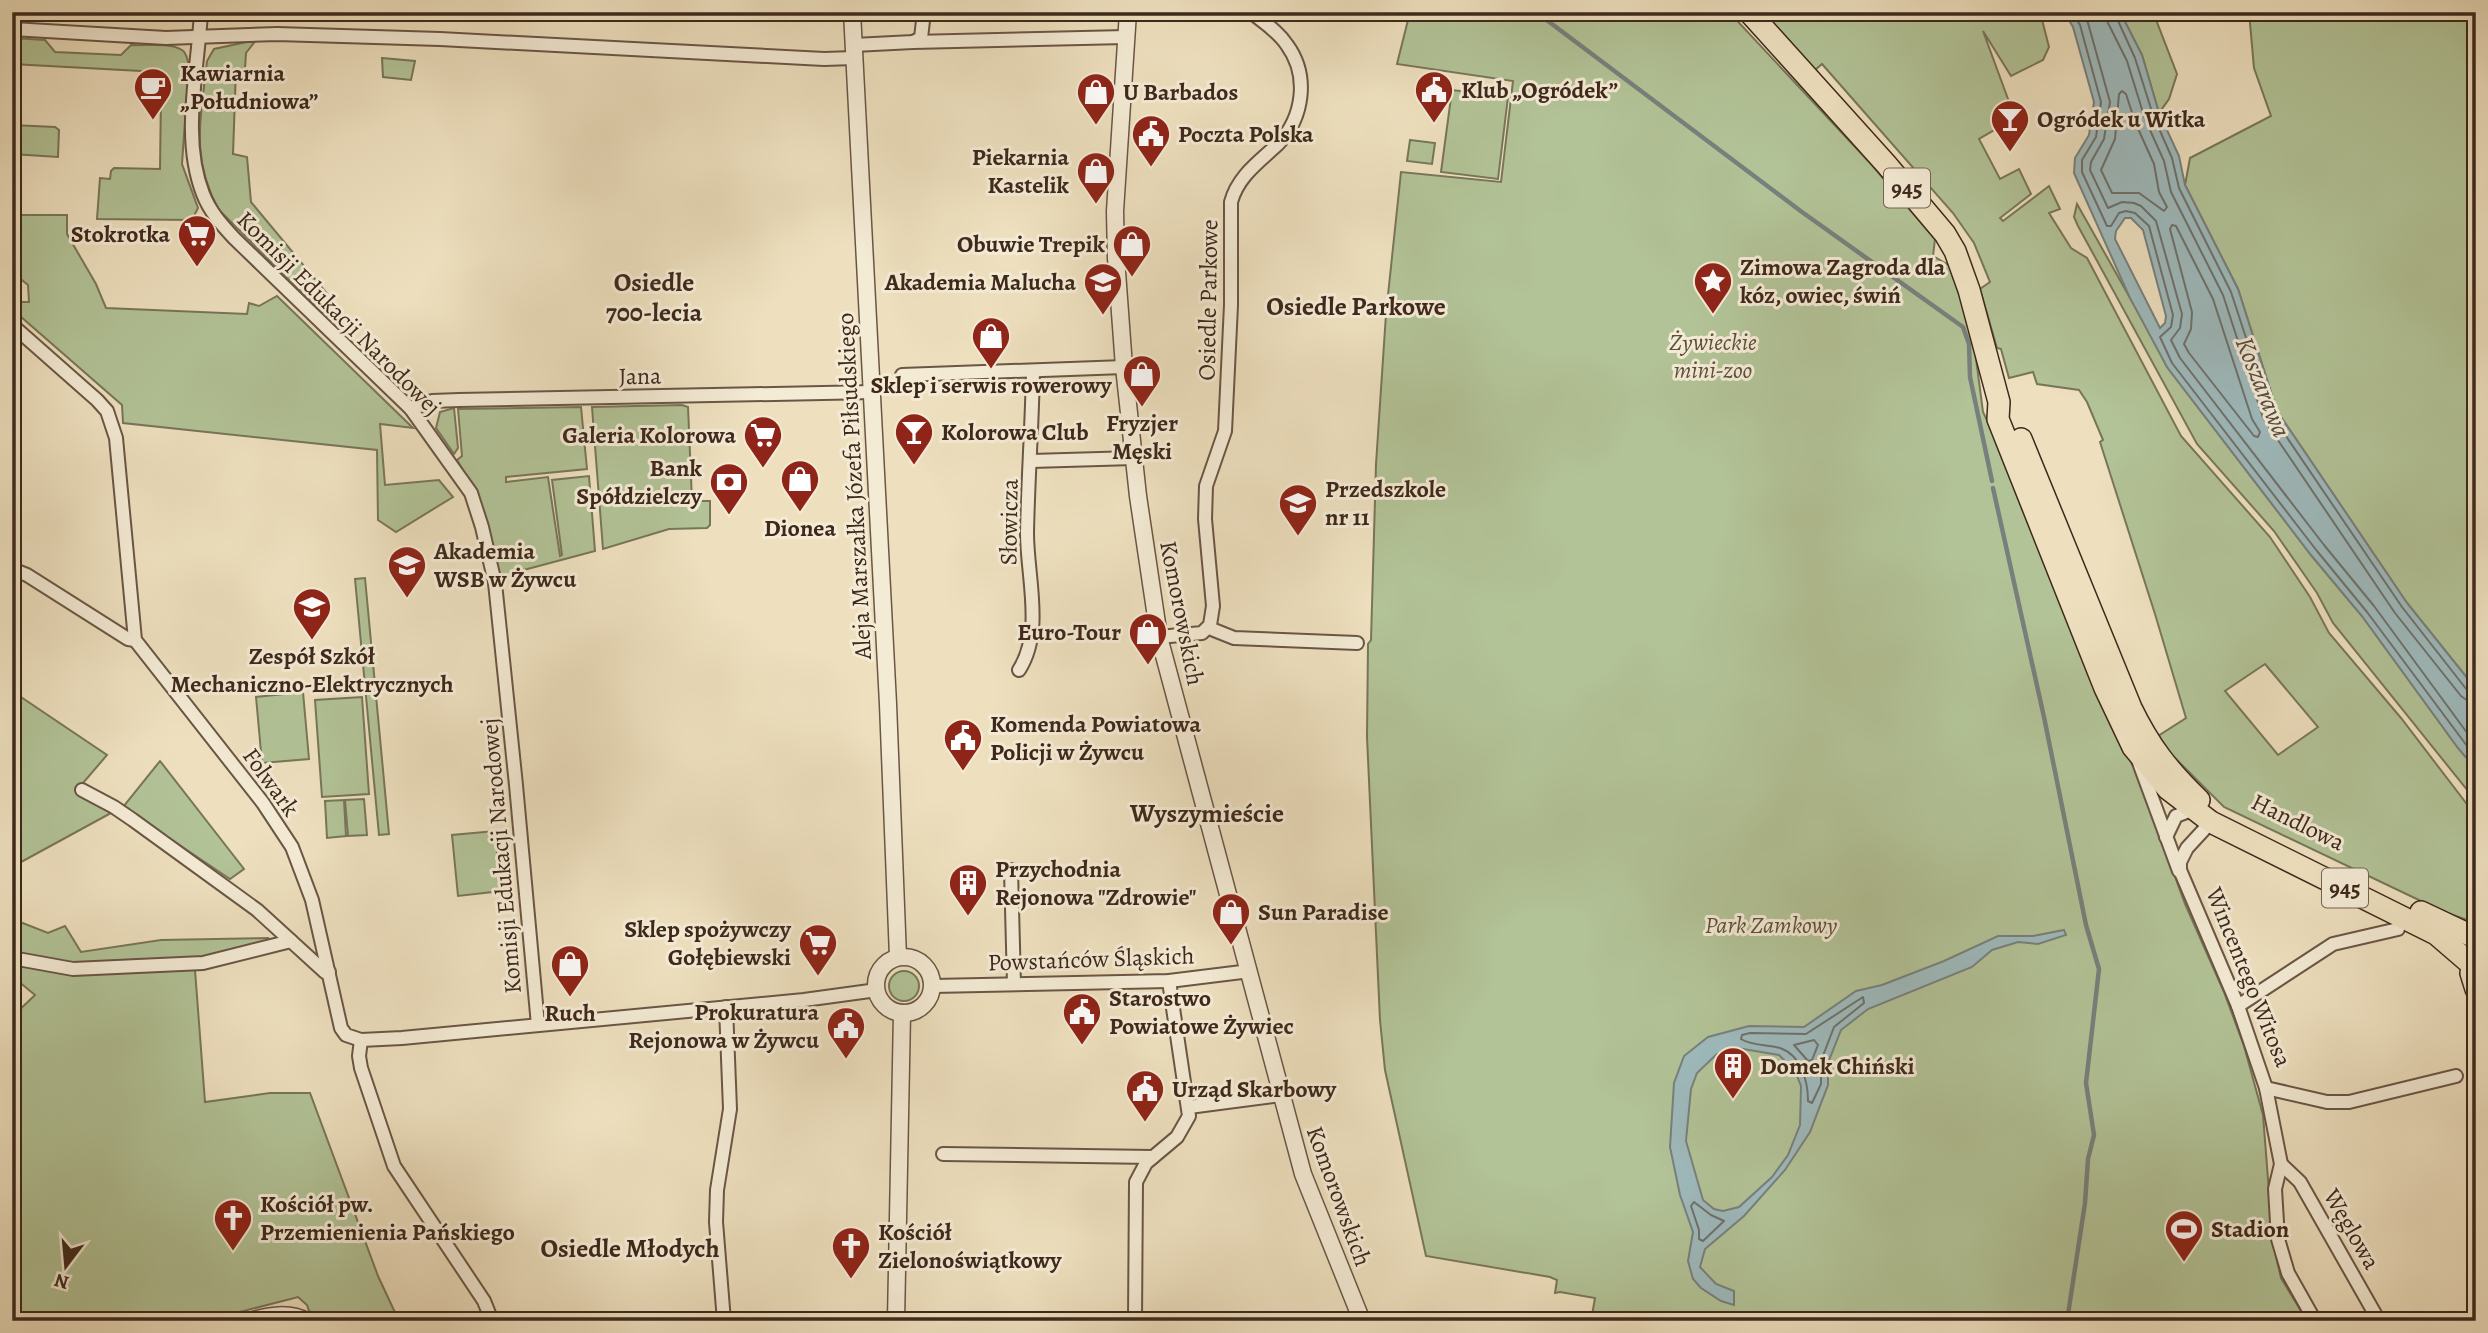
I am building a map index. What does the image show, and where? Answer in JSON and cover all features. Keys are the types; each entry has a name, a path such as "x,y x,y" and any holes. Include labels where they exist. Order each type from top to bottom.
{"main road":[{"name":"945","path":"1749,12 1886,163 1945,234 1955,251 1969,290 1999,402 1998,419 2105,688 2133,747 2168,789 2204,813"},
{"name":"945","path":"1999,402 2012,418 2131,708 2147,740 2204,813"},
{"name":"Handlowa","path":"2204,813 2476,939"},
{"name":"Handlowa","path":"2204,813 2436,934 2474,961"},
{"name":"945","path":"2474,961 2472,981 2476,989"}],"street":[{"name":"Komisji Edukacji Narodowej","path":"201,12 193,156 204,196 215,216 234,238 411,409 471,493 495,583 538,1025"},
{"name":"Aleja Marszałka Józefa Piłsudskiego","path":"852,12 888,704 898,957"},
{"path":"914,42 921,38 924,12"},
{"name":"Komorowskich","path":"1128,12 1115,211 1116,258 1134,458 1159,637 1303,1174 1362,1321"},
{"name":"Osiedle Parkowe","path":"1209,628 1213,606 1205,519 1206,486 1226,431 1231,305 1231,202 1234,190 1244,175 1289,131 1301,96 1301,76 1287,44 1251,12"},
{"path":"12,29 166,38 277,34 352,36 824,59 854,51 914,42 1126,37"},
{"path":"12,325 97,400 107,411 112,423 116,438 135,640"},
{"path":"902,375 1124,366"},
{"name":"Słowicza","path":"1019,670 1031,643 1027,534 1033,371"},
{"name":"Jana","path":"411,409 432,401 872,392"},
{"path":"1031,461 1134,458"},
{"name":"Folwark","path":"12,569 27,575 128,639 135,640 263,803 292,847 312,900 341,1028 346,1035 362,1040"},
{"path":"1159,637 1202,633 1209,628 1234,638 1357,643"},
{"path":"2133,747 2181,878"},
{"path":"82,790 134,820 257,910 324,972 329,972"},
{"path":"2166,838 2176,816 2204,813"},
{"name":"Wincentego Witosa","path":"2204,813 2182,856 2181,878 2238,1006 2266,1088 2281,1164 2275,1189 2278,1239 2288,1273 2315,1321"},
{"path":"1011,870 1014,984"},
{"path":"2238,1006 2333,944 2398,929"},
{"path":"12,958 73,969 204,963 291,941"},
{"path":"898,957 908,957 918,960 926,967 933,986 931,995 919,1009 902,1013 885,1006 877,990 877,976 885,964 898,957"},
{"name":"Powstańców Śląskich","path":"933,986 1169,981 1250,971"},
{"path":"1135,1321 1136,1182 1139,1173 1153,1157 1177,1137 1189,1116 1169,981"},
{"path":"492,1321 484,1301 394,1166 361,1068 359,1056 362,1040 852,995 877,990"},
{"path":"724,1321 716,1201 730,1106 726,1007"},
{"path":"896,1321 902,1013"},
{"path":"2266,1088 2327,1102 2349,1102 2456,1076"},
{"path":"1189,1107 1281,1095"},
{"path":"943,1154 1153,1157"},
{"name":"Węglowa","path":"2281,1164 2300,1182 2379,1321"},
{"path":"250,1321 285,1315 300,1317 306,1321"},
{"path":"2463,1321 2476,1316"}],"green space":[{"name":"Park Zamkowy","path":"1410,12 1729,12 1871,164 1935,239 1933,256 1952,267 1973,336 1983,412 2015,480 2144,791 2185,904 2224,992 2244,1046 2263,1115 2273,1243 2281,1278 2307,1321 1591,1321 1595,1298 1555,1293 1557,1280 1550,1277 1426,1256 1385,1070 1380,1020 1367,737 1376,464 1386,314 1401,172 1501,182 1513,81 1397,64"},
{"path":"1761,12 2040,12 2049,47 2043,60 2011,76 1983,31 2015,118 1979,139 2000,179 2019,169 2031,194 2000,218 2003,221 2049,186 2060,209 2049,213 2071,248 2087,258 2181,436 2270,537 2310,597 2329,633 2401,718 2476,816 2476,923 2444,912 2224,807 2155,738 2186,718 2100,442 2103,440 2087,402 2079,390 2037,384 2033,372 2009,378 2001,349 1997,348 1980,289 1990,282 1974,243 1953,213 1822,64 1815,70","holes":["2265,664 2318,727 2278,755 2225,691"]},
{"path":"2120,12 2153,12 2177,74 2169,99 2159,113 2142,55"},
{"path":"2249,12 2476,12 2476,689 2407,603 2277,411 2238,289 2185,185 2190,158 2271,116 2254,68"},
{"path":"12,38 45,40 55,52 121,55 131,45 164,45 184,51 189,65 182,164 198,208 192,220 97,219 100,178 110,179 114,168 160,169 161,94 141,71 12,64"},
{"path":"256,40 246,53 245,69 236,69 233,154 247,157 251,202 339,308 326,317 219,210 204,173 200,137 207,61 214,49"},
{"path":"382,58 415,61 411,80 383,77"},
{"path":"1452,90 1508,97 1498,179 1441,172"},
{"path":"12,125 55,127 59,130 58,157 12,154"},
{"path":"1410,140 1435,143 1432,164 1407,161"},
{"path":"2077,204 2167,367 2311,555 2362,616 2476,769 2476,801 2333,623 2317,593 2274,531 2197,444 2078,226 2074,217"},
{"path":"12,215 67,215 67,234 96,284 106,308 247,314 249,303 259,306 277,296 413,428 380,424 385,485 439,480 453,497 396,532 378,520 377,450 123,423 122,405 12,309 12,302 29,302 28,285 12,272"},
{"path":"581,407 587,469 506,477 506,482 548,477 560,556 552,480 589,476 595,551 500,578 479,503 457,460 462,456 458,409"},
{"path":"592,407 688,407 692,501 710,501 710,525 707,528 669,529 603,549"},
{"path":"454,408 458,448 454,454 436,428 440,412"},
{"path":"365,578 389,834 379,835 355,579"},
{"path":"12,691 107,755 83,783 82,790 111,813 12,867"},
{"path":"303,692 309,759 262,763 256,697"},
{"path":"362,697 369,794 322,797 315,700"},
{"path":"160,761 244,869 230,879 123,807"},
{"path":"364,799 367,835 348,836 345,800"},
{"path":"344,800 346,836 327,838 325,801"},
{"path":"495,831 501,891 458,896 452,835"},
{"path":"20,922 48,933 65,926 81,952 161,940 268,938 265,948 195,970 205,1102 270,1093 310,1093 378,1276 399,1321 324,1321 324,1318 309,1311 307,1305 298,1297 205,1321 12,1321 12,1017 35,995 12,976 12,923"},
{"path":"904,971 915,975 919,986 915,997 904,1001 893,997 889,986 893,975"}],"water":[{"name":"Koszarawa","path":"2064,12 2120,12 2142,55 2159,113 2179,156 2185,185 2238,289 2277,411 2407,603 2476,689 2476,769 2362,616 2311,555 2167,367 2130,298 2074,173 2075,158 2089,135 2094,102 2073,27","holes":["2125,218 2131,218 2143,230 2166,316 2165,323 2160,328 2115,239 2116,231"]},
{"path":"2064,930 2066,935 2038,944 2018,942 1992,950 1972,967 1868,1009 1841,1030 1828,1063 1828,1085 1810,1132 1785,1170 1744,1216 1705,1249 1700,1267 1716,1284 1734,1291 1734,1305 1721,1301 1701,1288 1693,1279 1688,1261 1693,1232 1680,1195 1670,1147 1674,1083 1684,1056 1708,1037 1749,1026 1804,1027 1856,991 1882,985 1944,961 1998,936 2033,936","holes":["1737,1048 1779,1055 1795,1071 1801,1086 1800,1125 1788,1155 1772,1177 1739,1207 1723,1211 1714,1209 1703,1200 1686,1141 1691,1089 1697,1073 1717,1054"]}],"waterway":[{"path":"1536,12 1802,212 1963,327 1969,344 1970,377 1992,481"},
{"path":"1993,488 2044,717 2086,925 2099,969 2086,1083 2094,1135 2088,1159 2085,1203 2067,1321"}],"place":[{"name":"Kawiarnia „Południowa”","path":"153,121"},
{"name":"Klub „Ogródek”","path":"1434,124"},
{"name":"U Barbados","path":"1096,126"},
{"name":"Ogródek u Witka","path":"2010,153"},
{"name":"Poczta Polska","path":"1151,168"},
{"name":"Piekarnia Kastelik","path":"1096,205"},
{"name":"Stokrotka","path":"197,268"},
{"name":"Obuwie Trepik","path":"1132,278"},
{"name":"Zimowa Zagroda dla kóz, owiec, świń","path":"1713,315"},
{"name":"Akademia Malucha","path":"1103,316"},
{"name":"Sklep i serwis rowerowy","path":"991,370"},
{"name":"Fryzjer Męski","path":"1142,408"},
{"name":"Kolorowa Club","path":"914,466"},
{"name":"Galeria Kolorowa","path":"763,469"},
{"name":"Dionea","path":"800,513"},
{"name":"Bank Spółdzielczy","path":"729,516"},
{"name":"Przedszkole nr 11","path":"1298,537"},
{"name":"Akademia WSB w Żywcu","path":"407,599"},
{"name":"Zespół Szkół Mechaniczno-Elektrycznych","path":"312,641"},
{"name":"Euro-Tour","path":"1148,666"},
{"name":"Komenda Powiatowa Policji w Żywcu","path":"963,772"},
{"name":"Przychodnia Rejonowa \"Zdrowie\"","path":"968,917"},
{"name":"Sun Paradise","path":"1231,946"},
{"name":"Sklep spożywczy Gołębiewski","path":"818,977"},
{"name":"Ruch","path":"570,998"},
{"name":"Starostwo Powiatowe Żywiec","path":"1082,1046"},
{"name":"Prokuratura Rejonowa w Żywcu","path":"846,1060"},
{"name":"Domek Chiński","path":"1733,1100"},
{"name":"Urząd Skarbowy","path":"1145,1123"},
{"name":"Kościół pw. Przemienienia Pańskiego","path":"233,1252"},
{"name":"Stadion","path":"2184,1263"},
{"name":"Kościół Zielonoświątkowy","path":"851,1280"}],"district":[{"name":"Osiedle 700-lecia","path":"654,297"},
{"name":"Osiedle Parkowe","path":"1356,306"},
{"name":"Wyszymieście","path":"1207,813"},
{"name":"Osiedle Młodych","path":"630,1248"}],"park label":[{"name":"Żywieckie mini-zoo","path":"1713,356"}]}
